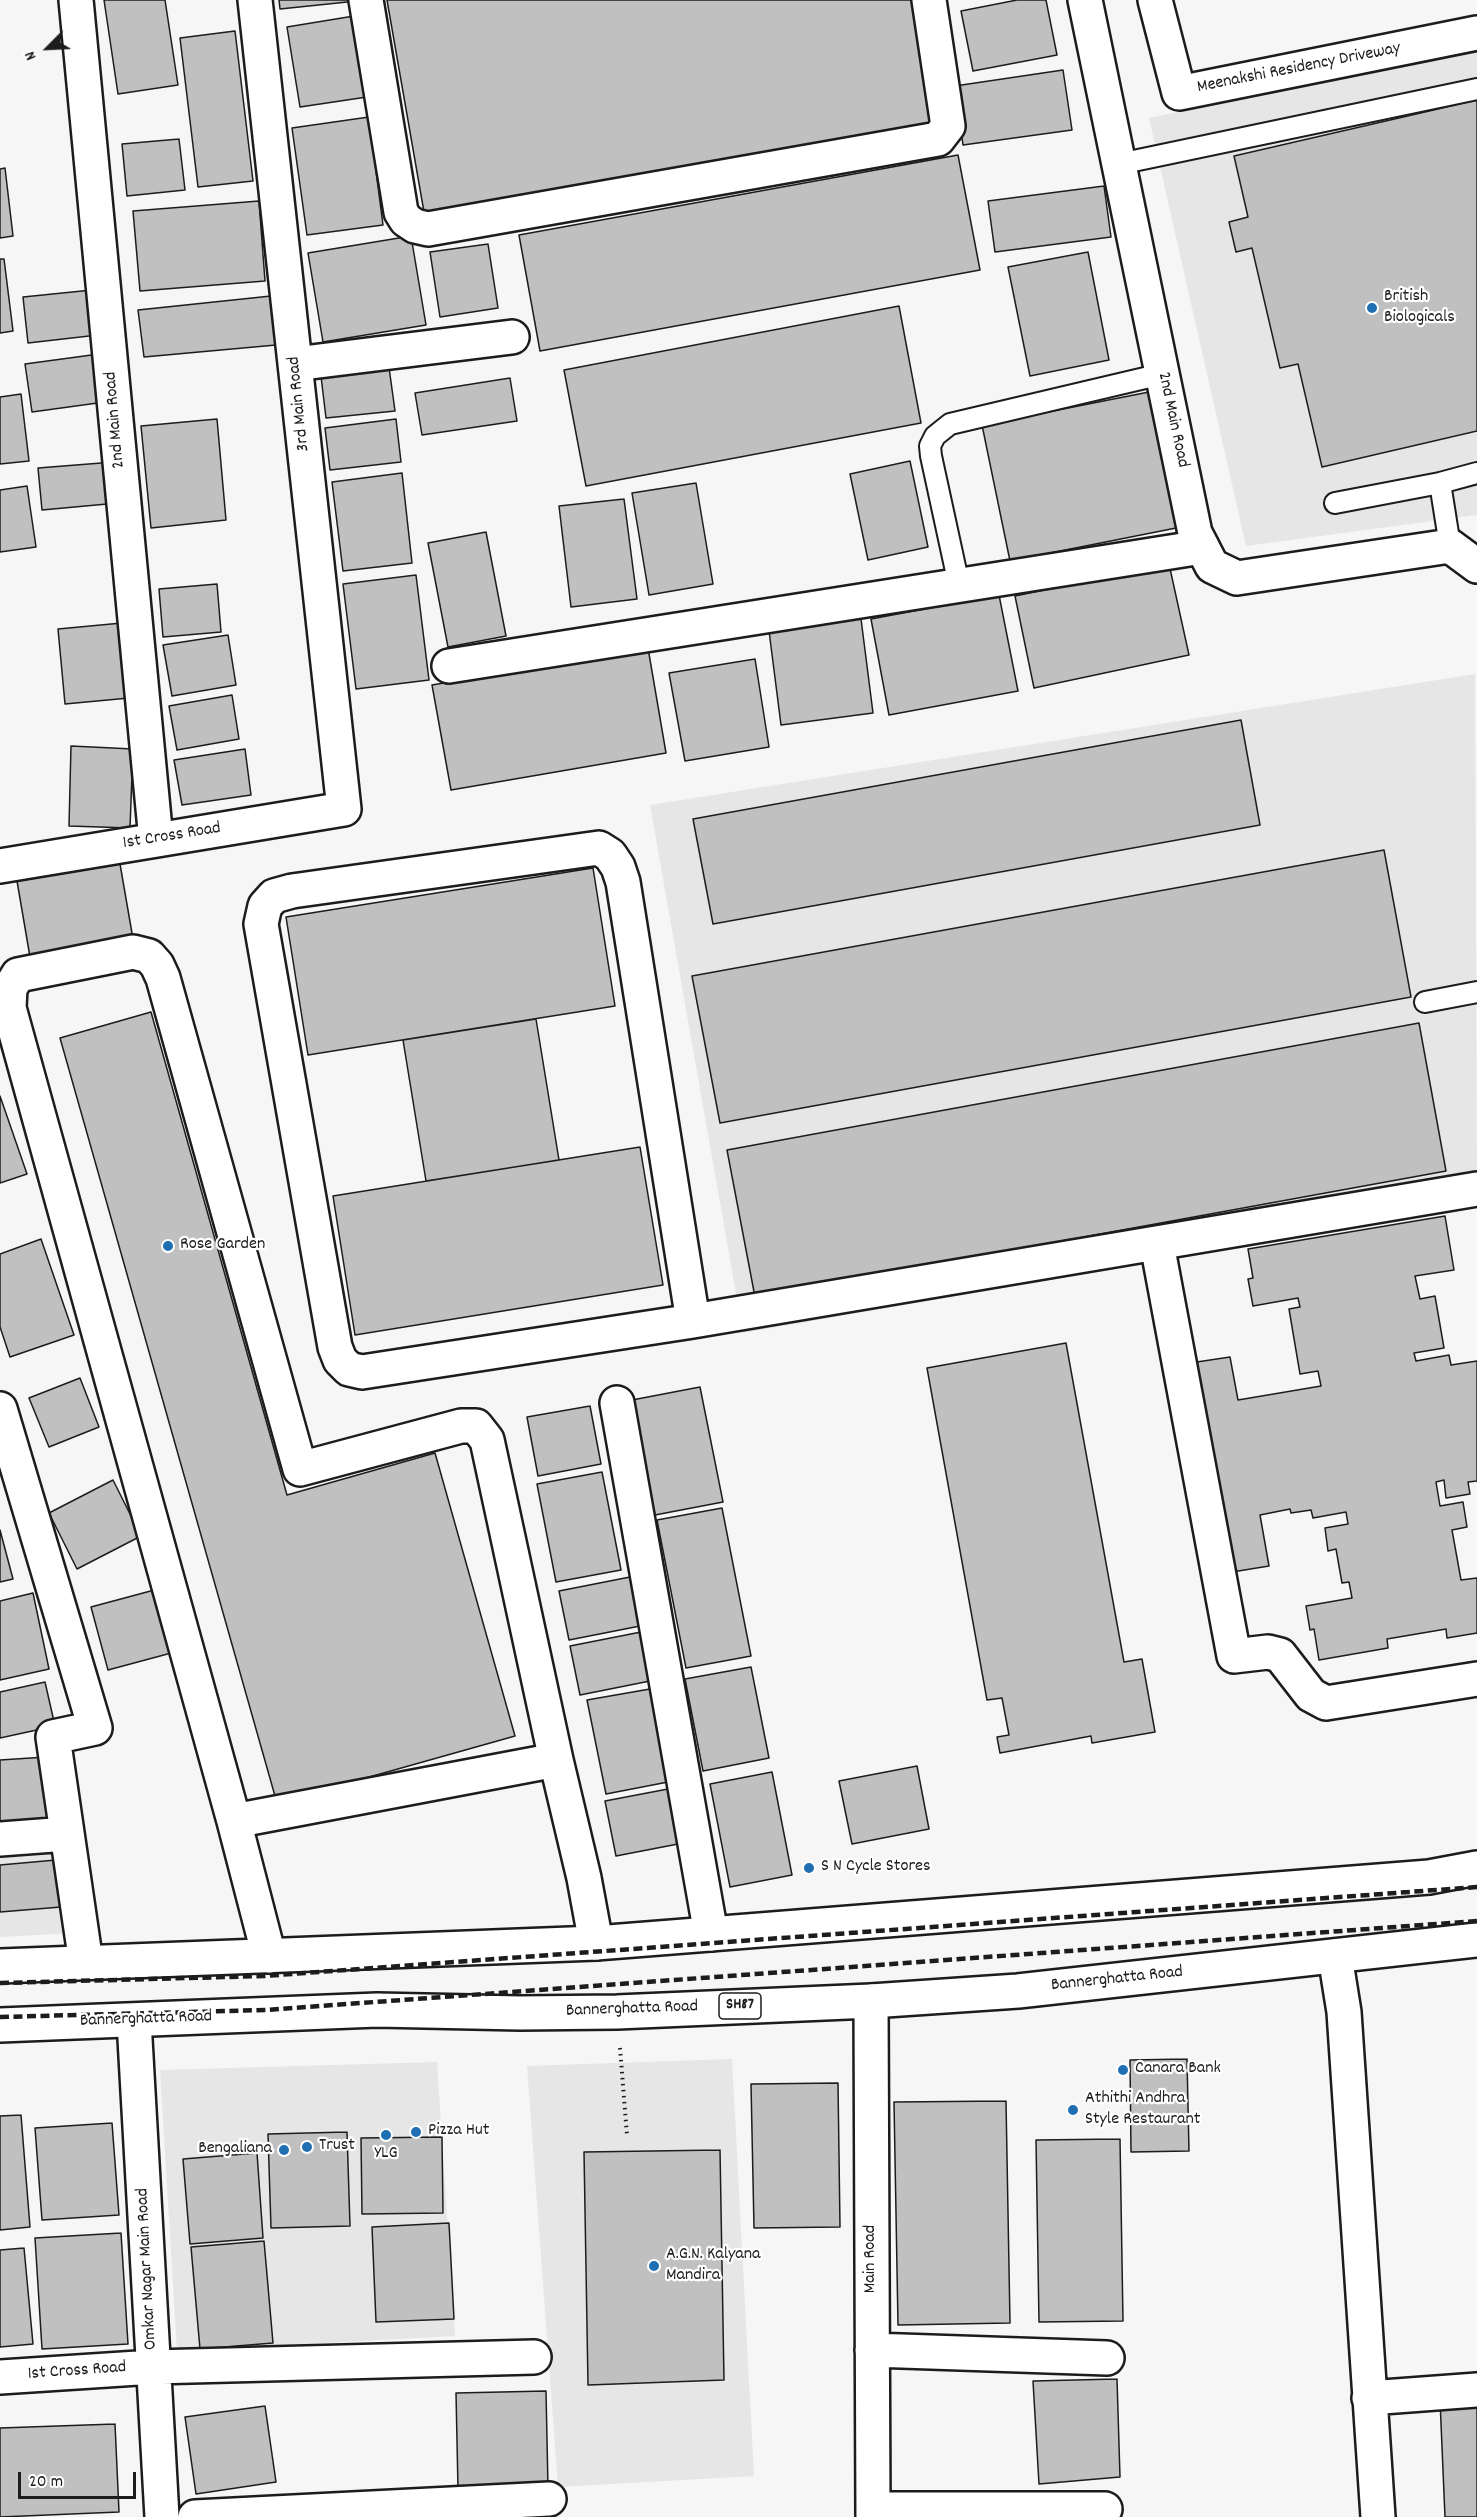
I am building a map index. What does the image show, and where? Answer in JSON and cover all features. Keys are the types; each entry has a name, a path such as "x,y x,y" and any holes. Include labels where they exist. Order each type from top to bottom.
{"street":[{"name":"2nd Main Road","path":"76,0 156,840"},
{"name":"3rd Main Road","path":"255,0 344,809"},
{"path":"366,0 401,212 406,220 415,226 428,229 938,139 948,126 929,0"},
{"name":"Meenakshi Residency Driveway","path":"1155,0 1179,93 1477,33"},
{"name":"2nd Main Road","path":"1088,1 1195,533 1212,566 1237,578 1450,546"},
{"path":"295,364 512,337"},
{"path":"1450,546 1477,566"},
{"path":"449,666 1202,547"},
{"name":"1st Cross Road","path":"0,866 344,809"},
{"path":"693,1322 623,882 618,867 610,855 598,848 304,889 274,896 265,906 261,924 334,1347 340,1359 349,1369 362,1372 693,1322 1477,1190"},
{"path":"269,1956 234,1821 9,1008 10,988 18,975 133,952 149,956 157,965 163,978 300,1469 461,1426 476,1426 487,1440 556,1760 584,1878 596,1943"},
{"path":"1157,1244 1234,1656 1268,1652 1280,1655 1311,1695 1326,1703 1477,1679"},
{"path":"617,1403 711,1934"},
{"path":"0,1409 95,1728 53,1737 86,1963"},
{"path":"234,1821 556,1760"},
{"path":"0,1839 67,1834"},
{"path":"0,1966 596,1943 1429,1877 1477,1868"},
{"name":"Bannerghatta Road","path":"0,2025 377,2010 520,2013 617,2012 871,2001 1018,1991 1477,1940"},
{"path":"1335,1956 1344,2012 1378,2517"},
{"name":"Main Road","path":"871,2001 873,2513"},
{"name":"Omkar Nagar Main Road","path":"134,2021 162,2517"},
{"path":"872,2350 1107,2358"},
{"name":"1st Cross Road","path":"0,2377 153,2367 534,2357"},
{"path":"1369,2398 1477,2390"},
{"path":"195,2517 549,2499"},
{"path":"873,2513 1105,2509"}],"lane":[{"path":"1119,164 1477,89"},
{"path":"958,585 931,456 930,446 935,436 950,424 1162,374"},
{"path":"1335,503 1440,483 1477,473"},
{"path":"1440,483 1450,546"},
{"path":"1425,1002 1477,992"}],"path":[{"path":"617,2012 627,2135"}],"shaded area":[{"path":"1477,51 1477,515 1246,546 1149,118"},
{"path":"1475,674 1477,1206 743,1333 650,805"},
{"path":"56,1842 72,1933 0,1937 0,1846"},
{"path":"732,2059 754,2476 558,2487 527,2066"},
{"path":"437,2062 455,2336 177,2351 160,2070"}],"building":[{"path":"104,0 165,0 178,85 118,94"},
{"path":"279,0 357,0 357,1 280,9"},
{"path":"387,0 917,0 939,124 424,212"},
{"path":"1017,0 1046,0 1057,55 973,71 961,11"},
{"path":"354,16 367,97 300,107 287,27"},
{"path":"235,31 253,181 198,187 180,38"},
{"path":"1063,70 1072,130 963,145 955,86"},
{"name":"British Biologicals","path":"1477,100 1477,431 1322,467 1298,364 1280,368 1252,248 1236,252 1229,222 1248,217 1234,156"},
{"path":"369,117 383,225 307,235 292,128"},
{"path":"179,139 185,190 127,196 122,144"},
{"path":"958,155 980,270 540,351 519,235"},
{"path":"5,168 13,236 0,238 0,169"},
{"path":"1104,186 1111,237 995,252 988,201"},
{"path":"259,201 265,281 140,291 133,211"},
{"path":"411,236 426,325 323,342 308,253"},
{"path":"488,244 498,308 440,317 430,252"},
{"path":"1088,252 1109,360 1030,376 1008,267"},
{"path":"0,259 4,259 13,331 0,333"},
{"path":"92,290 98,335 28,343 23,297"},
{"path":"271,296 276,345 144,357 138,310"},
{"path":"899,306 921,423 586,486 564,370"},
{"path":"99,354 105,402 32,412 25,364"},
{"path":"388,360 395,411 326,418 320,368"},
{"path":"510,378 517,421 422,435 415,393"},
{"path":"1149,392 1176,528 1010,561 982,425"},
{"path":"21,394 29,461 0,464 0,397"},
{"path":"217,419 226,520 151,528 141,426"},
{"path":"396,419 401,462 330,470 325,428"},
{"path":"910,461 928,547 868,560 850,474"},
{"path":"114,462 118,503 42,510 38,468"},
{"path":"402,473 412,563 343,571 332,482"},
{"path":"696,483 713,584 649,595 632,493"},
{"path":"27,486 36,547 0,552 0,490"},
{"path":"624,499 637,599 571,607 559,506"},
{"path":"486,532 506,636 448,647 428,543"},
{"path":"1169,564 1189,655 1034,688 1015,596"},
{"path":"416,575 429,680 356,689 343,584"},
{"path":"217,584 221,632 163,637 159,589"},
{"path":"999,595 1018,691 889,715 871,619"},
{"path":"860,611 873,713 781,725 768,623"},
{"path":"122,623 129,698 65,704 58,629"},
{"path":"228,635 236,685 172,696 163,645"},
{"path":"648,648 666,753 451,790 432,685"},
{"path":"755,659 769,747 685,761 669,673"},
{"path":"232,695 239,739 177,750 169,706"},
{"path":"1241,720 1260,825 713,924 693,819"},
{"path":"71,746 133,749 130,828 69,826"},
{"path":"245,749 251,795 182,805 174,760"},
{"path":"1384,850 1411,997 720,1123 692,976"},
{"path":"120,864 133,939 30,957 17,881"},
{"path":"593,868 615,1006 308,1055 286,917"},
{"name":"Rose Garden","path":"151,1012 287,1495 435,1453 515,1736 277,1803 60,1038"},
{"path":"536,1019 559,1160 426,1181 403,1040"},
{"path":"1419,1023 1446,1171 755,1297 727,1150"},
{"path":"0,1096 27,1174 0,1183"},
{"path":"640,1147 663,1285 355,1335 333,1196"},
{"path":"1445,1216 1454,1270 1415,1276 1420,1299 1435,1296 1444,1348 1414,1353 1416,1361 1449,1355 1451,1365 1477,1361 1477,1481 1468,1482 1470,1494 1446,1498 1444,1480 1436,1482 1440,1506 1463,1502 1467,1527 1452,1530 1461,1580 1477,1578 1477,1633 1447,1638 1446,1629 1387,1639 1388,1648 1319,1660 1314,1629 1310,1630 1306,1606 1352,1598 1349,1582 1342,1583 1336,1549 1328,1551 1325,1528 1348,1524 1346,1512 1313,1518 1311,1510 1291,1513 1290,1509 1260,1515 1269,1566 1226,1573 1190,1363 1230,1357 1238,1400 1321,1386 1318,1371 1300,1374 1289,1309 1300,1307 1298,1298 1253,1306 1248,1279 1253,1278 1248,1249"},
{"path":"41,1239 74,1335 10,1357 0,1327 0,1254"},
{"path":"1066,1343 1124,1662 1142,1659 1155,1732 1092,1743 1091,1736 1000,1753 997,1737 1009,1735 1002,1698 987,1700 927,1368"},
{"path":"80,1378 99,1427 49,1447 29,1398"},
{"path":"700,1387 723,1502 655,1515 632,1400"},
{"path":"590,1406 601,1464 538,1476 527,1417"},
{"path":"602,1472 621,1570 556,1582 537,1484"},
{"path":"113,1480 141,1536 77,1569 49,1513"},
{"path":"722,1508 751,1656 686,1668 657,1520"},
{"path":"0,1530 13,1579 0,1582"},
{"path":"630,1577 640,1626 569,1640 559,1591"},
{"path":"158,1589 175,1652 108,1670 91,1607"},
{"path":"33,1593 49,1669 0,1680 0,1601"},
{"path":"641,1632 650,1681 580,1695 570,1646"},
{"path":"751,1667 769,1758 703,1771 685,1679"},
{"path":"45,1682 55,1726 0,1738 0,1692"},
{"path":"650,1689 668,1782 606,1794 587,1700"},
{"path":"46,1757 51,1820 0,1824 0,1760"},
{"path":"917,1766 929,1829 852,1844 839,1781"},
{"path":"772,1772 792,1875 730,1887 710,1784"},
{"path":"668,1789 678,1844 616,1856 605,1801"},
{"path":"56,1860 61,1907 0,1912 0,1865"},
{"path":"1187,2059 1189,2151 1131,2152 1130,2060"},
{"path":"838,2083 840,2227 754,2228 751,2084"},
{"path":"1006,2101 1010,2323 898,2325 894,2102"},
{"path":"21,2115 30,2227 0,2230 0,2116"},
{"path":"112,2123 119,2215 42,2220 35,2128"},
{"path":"347,2132 350,2226 271,2228 268,2134"},
{"path":"442,2137 443,2213 362,2214 361,2138"},
{"path":"1120,2139 1123,2321 1039,2322 1036,2140"},
{"name":"A.G.N. Kalyana Mandira","path":"720,2150 724,2380 588,2385 584,2152"},
{"path":"257,2153 263,2238 190,2244 183,2159"},
{"path":"449,2223 454,2319 376,2322 372,2227"},
{"path":"121,2233 128,2344 42,2349 35,2238"},
{"path":"264,2241 273,2343 200,2349 191,2247"},
{"path":"24,2248 33,2344 0,2347 0,2250"},
{"path":"1117,2379 1120,2477 1039,2484 1033,2381"},
{"path":"546,2391 548,2488 458,2489 456,2393"},
{"path":"1477,2398 1477,2517 1445,2517 1440,2400"},
{"path":"265,2406 276,2482 196,2494 185,2417"},
{"path":"115,2424 119,2512 0,2517 0,2428"}],"railway":[{"path":"0,1983 264,1976 1477,1887"},
{"path":"0,2017 266,2010 1477,1921"}],"place":[{"name":"British Biologicals","path":"1372,308"},
{"name":"Rose Garden","path":"168,1246"},
{"name":"S N Cycle Stores","path":"809,1868"},
{"name":"Canara Bank","path":"1123,2070"},
{"name":"Athithi Andhra Style Restaurant","path":"1073,2110"},
{"name":"Pizza Hut","path":"416,2132"},
{"name":"YLG","path":"386,2135"},
{"name":"Trust","path":"307,2147"},
{"name":"Bengaliana","path":"284,2150"},
{"name":"A.G.N. Kalyana Mandira","path":"654,2266"}]}
